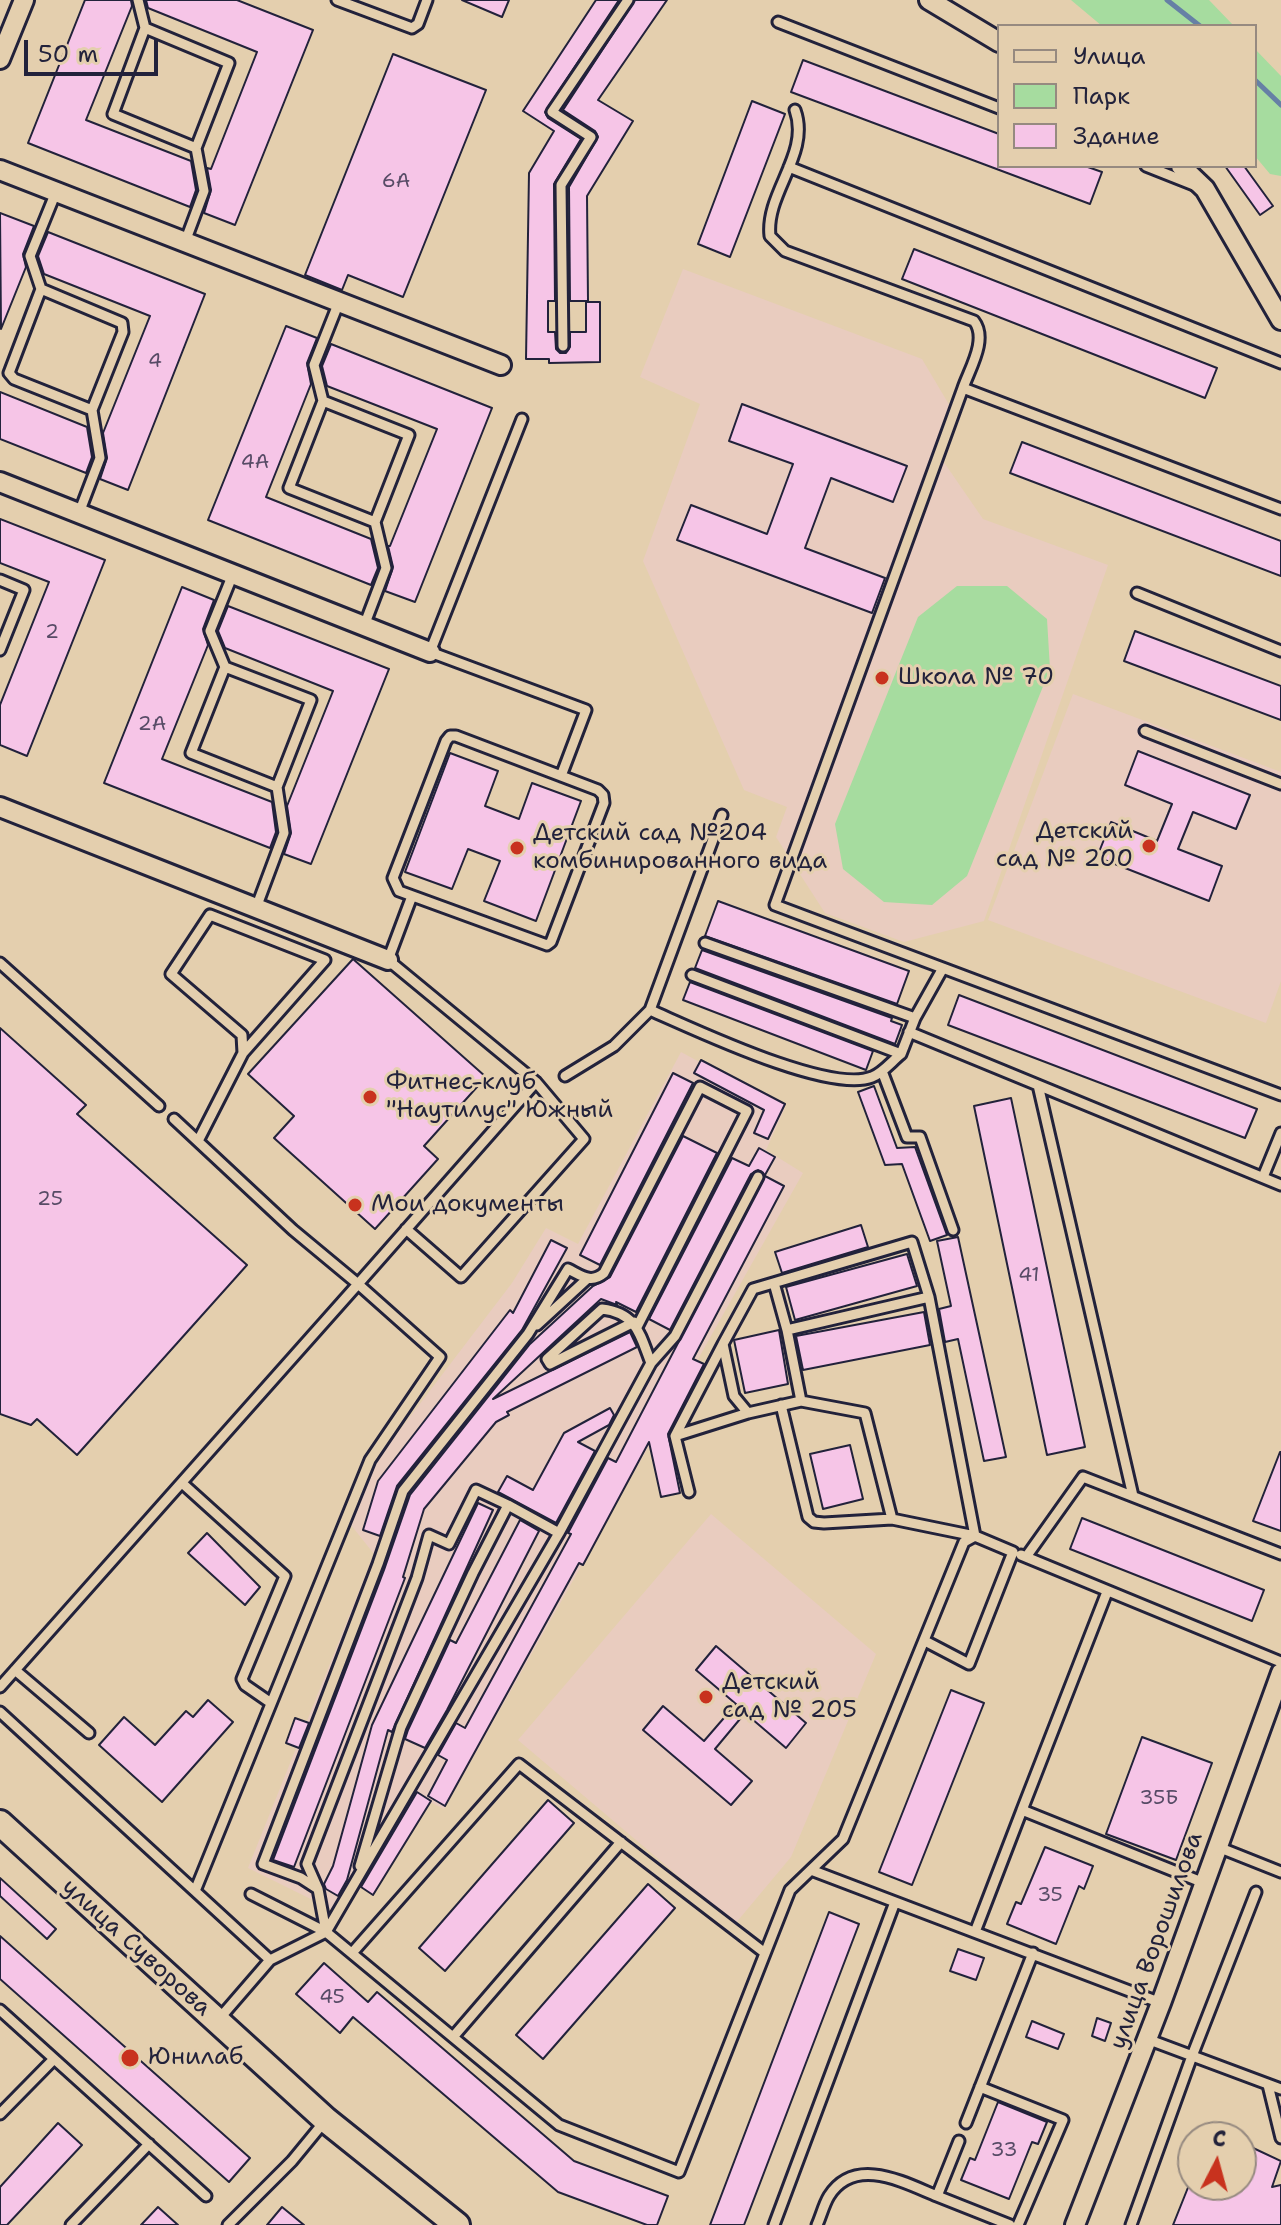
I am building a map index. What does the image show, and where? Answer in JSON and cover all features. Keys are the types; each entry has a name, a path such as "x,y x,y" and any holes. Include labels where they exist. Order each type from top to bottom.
{"main road":[{"name":"улица Суворова","path":"0,1823 326,2120 457,2225"}],"street":[{"path":"0,59 24,0"},
{"path":"929,0 997,41"},
{"path":"1183,168 1205,189 1281,320"},
{"path":"0,170 501,365"},
{"path":"0,482 430,652"},
{"path":"0,807 388,960"},
{"name":"улица Ворошилова","path":"1075,2225 1161,2003 1281,1673"}],"lane":[{"path":"138,0 145,28 113,114 196,148"},
{"path":"337,0 412,28 418,24 427,0"},
{"path":"563,346 561,185 591,137 552,112 628,0"},
{"path":"778,22 997,107"},
{"path":"145,28 229,63 196,148 204,191 185,242"},
{"path":"795,110 800,123 798,139 770,219 770,236 776,245 974,321 980,339 775,905 1281,1095"},
{"path":"789,167 1281,363"},
{"path":"1151,168 1205,189"},
{"path":"56,192 30,256 41,289 9,369 11,376 92,410"},
{"path":"41,289 122,323 123,332 92,410 100,458 79,513"},
{"path":"339,302 314,365 323,401 289,488 375,522"},
{"path":"963,388 1281,509"},
{"path":"323,401 409,435 375,522 386,568 364,626"},
{"path":"522,419 430,652 586,710 561,776"},
{"path":"233,574 210,631 225,667 191,753 277,787"},
{"path":"0,580 24,590 0,650"},
{"path":"1137,593 1281,651"},
{"path":"225,667 311,700 277,787 284,833 256,908"},
{"path":"1145,731 1281,784"},
{"path":"450,736 598,790 603,795 604,803 551,942 547,945 412,896 399,891 393,878 450,736"},
{"path":"565,1076 614,1046 650,1010 722,815"},
{"path":"406,1229 461,1277 584,1139 536,1082 388,960 412,896"},
{"path":"198,1141 243,1053 325,960 210,915 171,974 242,1035 243,1053"},
{"path":"705,943 915,1018"},
{"path":"0,963 159,1106"},
{"path":"650,1010 782,1066 860,1080 882,1071 901,1054 915,1018 943,968"},
{"path":"692,975 901,1054"},
{"path":"909,1032 1281,1185"},
{"path":"882,1071 907,1137 920,1137 953,1230"},
{"path":"0,1687 536,1082"},
{"path":"1038,1085 1133,1496"},
{"path":"318,1889 301,1878 263,1864 373,1578 403,1491 528,1334 568,1269 587,1279 597,1279 604,1273 700,1087 747,1111 636,1324 550,1364 547,1359 602,1309 615,1310 636,1324 651,1363"},
{"path":"174,1119 293,1230 440,1357 370,1460 195,1891"},
{"path":"1263,1177 1281,1133"},
{"path":"217,2021 270,1960 326,1932 559,1533 651,1363 675,1336 758,1177"},
{"path":"689,1492 675,1436 753,1289 912,1242 929,1297 975,1536"},
{"path":"528,1334 587,1279"},
{"path":"774,1283 801,1401"},
{"path":"787,1330 929,1297"},
{"path":"723,1344 734,1396 748,1413"},
{"path":"675,1436 748,1413 801,1401 865,1413 892,1519"},
{"path":"781,1405 808,1517 814,1522 892,1519 975,1536 1281,1662"},
{"path":"1026,1557 1083,1477 1281,1554"},
{"path":"182,1483 285,1576 242,1679 245,1685 271,1703"},
{"path":"326,1932 318,1889 307,1864 417,1578 429,1535 449,1544 476,1490 559,1533"},
{"path":"356,1881 401,1727 508,1505"},
{"path":"251,1894 326,1932 559,2125 679,2172 790,1890 843,1839 964,1542 975,1536"},
{"path":"925,1641 969,1664 1013,1552"},
{"path":"975,1932 1107,1592"},
{"path":"15,1670 89,1733"},
{"path":"0,1712 270,1960"},
{"path":"352,1953 519,1764 765,1953"},
{"path":"1022,1810 1204,1883"},
{"path":"453,2037 621,1842"},
{"path":"1218,1847 1281,1872"},
{"path":"811,1870 1161,2003"},
{"path":"1131,2225 1256,1892"},
{"path":"774,2225 895,1902"},
{"path":"966,2123 1033,1953"},
{"path":"0,2010 206,2196"},
{"path":"1147,2039 1281,2089"},
{"path":"0,2114 54,2059"},
{"path":"1268,2085 1281,2138"},
{"path":"980,2087 1063,2120 1018,2225"},
{"path":"228,2225 292,2161 326,2120"},
{"path":"937,2196 959,2141"},
{"path":"71,2225 149,2144"},
{"path":"817,2225 830,2194 846,2180 868,2173 887,2176 1005,2224"}],"shaded area":[{"name":"Школа № 70","path":"683,269 922,359 954,413 941,458 983,519 1108,565 984,921 904,942 825,913 776,837 787,807 744,790 643,561 700,404 640,377"},
{"name":"Детский сад № 200","path":"1073,694 1281,772 1281,981 1266,1023 988,920"},
{"path":"681,1052 785,1108 766,1150 803,1173 444,1809 420,1797 339,1913 248,1868 374,1554 351,1525 374,1464 512,1283 546,1228 578,1244"},
{"name":"Детский сад № 205","path":"711,1514 876,1654 791,1857 735,1924 518,1740"}],"green space":[{"path":"1071,0 1209,0 1232,24 1100,24"},
{"path":"1257,51 1281,76 1281,176 1270,174 1257,158"},
{"path":"957,586 1007,586 1047,619 1050,669 967,876 932,905 884,902 843,869 835,824 918,617"}],"building":[{"path":"85,0 131,0 132,6 86,120 191,161 196,190 190,207 28,143"},
{"path":"146,0 237,0 313,30 235,225 204,213 211,190 207,168 211,169 257,52 148,8"},
{"path":"462,0 509,0 502,17"},
{"path":"596,0 619,0 545,112 548,118 581,139 554,184 555,301 548,301 548,332 555,332 556,349 566,353 570,347 570,332 586,332 586,302 600,302 600,362 549,363 549,359 526,359 529,173 554,131 523,111"},
{"path":"635,0 667,0 598,100 633,121 587,196 588,301 570,301 569,187 598,137 595,131 563,110"},
{"path":"393,54 486,90 403,297 348,275 342,290 305,275"},
{"path":"803,60 997,133 997,168 1091,168 1102,172 1090,204 791,92"},
{"path":"752,101 785,114 730,257 698,244"},
{"path":"1226,168 1245,168 1273,206 1260,215"},
{"path":"0,213 34,226 23,254 26,267 1,329"},
{"path":"48,232 205,294 128,490 100,479 107,458 103,433 150,316 44,274 38,256"},
{"path":"914,249 1217,368 1205,398 902,279"},
{"path":"286,326 317,338 307,363 311,384 266,497 371,539 378,568 371,585 208,520"},
{"path":"331,344 492,408 415,602 385,591 393,567 388,546 437,429 327,386 322,366"},
{"path":"0,392 87,427 92,457 86,473 0,439"},
{"path":"742,404 907,466 893,502 831,478 805,548 885,578 872,613 677,540 691,505 767,534 793,464 729,441"},
{"path":"1022,442 1281,541 1281,576 1010,473"},
{"path":"0,519 105,560 27,756 0,745 0,705 49,582 0,563"},
{"path":"182,587 214,600 203,629 208,645 162,759 272,802 276,832 270,848 104,783"},
{"path":"228,606 389,669 311,864 284,854 291,833 287,806 333,691 225,648 218,631"},
{"path":"1135,631 1281,686 1281,720 1124,661"},
{"path":"1138,751 1250,795 1236,829 1193,812 1178,849 1222,866 1209,901 1097,857 1111,822 1157,841 1172,804 1125,785"},
{"path":"450,753 498,771 485,806 519,819 532,783 581,801 536,921 484,901 500,861 468,849 452,889 405,872"},
{"path":"718,901 909,971 897,1004 705,936"},
{"path":"702,950 892,1018 891,1021 902,1025 895,1044 695,968"},
{"name":"Фитнес-клуб \"Наутилус\" Южный","path":"353,959 486,1077 424,1146 438,1159 375,1229 274,1138 294,1116 248,1074"},
{"path":"690,982 873,1051 866,1070 683,1000"},
{"path":"959,995 1257,1109 1245,1138 948,1025"},
{"path":"0,1028 86,1105 77,1114 247,1265 77,1455 37,1419 31,1425 0,1414"},
{"path":"701,1060 785,1104 768,1139 754,1133 764,1110 694,1073"},
{"path":"673,1073 693,1083 600,1265 580,1255"},
{"path":"874,1086 897,1148 915,1147 947,1235 930,1241 902,1164 885,1165 858,1092"},
{"path":"1011,1098 1085,1447 1047,1455 974,1106"},
{"path":"683,1136 717,1153 636,1312 616,1302 617,1305 601,1299 493,1399 630,1332 637,1347 507,1412 509,1415 496,1422 424,1509 405,1578 294,1867 273,1860 410,1495 530,1344 593,1286 610,1277"},
{"path":"759,1148 775,1157 765,1175 758,1170 751,1174 670,1330 649,1319 732,1158 749,1166"},
{"path":"765,1176 784,1186 693,1359 704,1364 668,1434 680,1493 661,1497 649,1442 583,1565 579,1563 445,1806 428,1796 447,1760 438,1755 456,1723 465,1728 571,1534 568,1533 608,1458 616,1462"},
{"path":"861,1225 868,1247 782,1273 775,1252"},
{"path":"958,1237 1006,1457 984,1461 958,1339 945,1342 939,1309 951,1306 937,1241"},
{"path":"551,1240 567,1248 522,1330 397,1486 380,1536 363,1530 378,1481 510,1310 513,1313"},
{"path":"907,1254 917,1286 795,1320 786,1287"},
{"path":"924,1312 930,1345 803,1370 796,1336"},
{"path":"779,1330 788,1384 745,1393 734,1340"},
{"path":"610,1408 614,1415 609,1425 578,1442 595,1451 556,1523 498,1492 507,1476 533,1490 564,1433"},
{"path":"850,1445 863,1499 823,1509 810,1454"},
{"path":"1281,1452 1281,1531 1253,1521"},
{"path":"478,1503 493,1510 392,1732 388,1730 347,1880 338,1896 326,1889 324,1884 333,1866 372,1725"},
{"path":"1082,1518 1264,1590 1252,1621 1070,1549"},
{"path":"520,1520 539,1531 447,1710 425,1748 405,1739 450,1640 456,1643"},
{"path":"207,1533 260,1587 245,1605 188,1553"},
{"name":"Детский сад № 205","path":"716,1646 806,1723 786,1748 745,1713 715,1749 752,1781 731,1805 643,1730 663,1706 704,1741 736,1704 696,1670"},
{"path":"951,1690 984,1703 912,1885 879,1872"},
{"path":"208,1700 233,1722 162,1802 99,1745 124,1717 155,1745 186,1711 193,1717"},
{"path":"295,1718 309,1723 299,1748 286,1743"},
{"path":"1142,1737 1212,1763 1176,1860 1106,1834"},
{"path":"417,1792 431,1801 373,1895 361,1887"},
{"path":"548,1800 574,1823 445,1971 419,1948"},
{"path":"1045,1847 1093,1866 1084,1889 1079,1886 1056,1944 1007,1924 1016,1902 1021,1904"},
{"path":"0,1878 56,1929 47,1939 0,1896"},
{"path":"648,1884 675,1908 543,2059 516,2035"},
{"path":"829,1912 859,1924 744,2225 710,2225"},
{"path":"0,1936 250,2158 229,2182 0,1979"},
{"path":"958,1949 984,1958 976,1980 950,1971"},
{"path":"324,1963 368,2002 377,1992 574,2161 668,2196 657,2225 647,2225 558,2192 353,2017 340,2033 296,1994"},
{"path":"1097,2018 1111,2023 1105,2041 1092,2036"},
{"path":"1032,2021 1064,2034 1058,2049 1026,2037"},
{"path":"998,2102 1047,2122 1038,2144 1032,2142 1009,2199 961,2180 970,2158 975,2160"},
{"path":"58,2123 82,2145 7,2225 0,2225 0,2187"},
{"path":"1257,2150 1281,2161 1272,2187 1281,2185 1281,2225 1173,2225 1183,2201 1257,2201"},
{"path":"158,2207 178,2225 141,2225"},
{"path":"282,2207 304,2225 267,2225"}],"waterway":[{"path":"1167,0 1197,24"},
{"path":"1257,82 1281,105"}],"place":[{"name":"Школа № 70","path":"882,678"},
{"name":"Детский сад № 200","path":"1149,846"},
{"name":"Детский сад №204 комбинированного вида","path":"517,848"},
{"name":"Фитнес-клуб \"Наутилус\" Южный","path":"370,1097"},
{"name":"Мои документы","path":"355,1205"},
{"name":"Детский сад № 205","path":"706,1697"},
{"name":"Юнилаб","path":"130,2058"}]}
